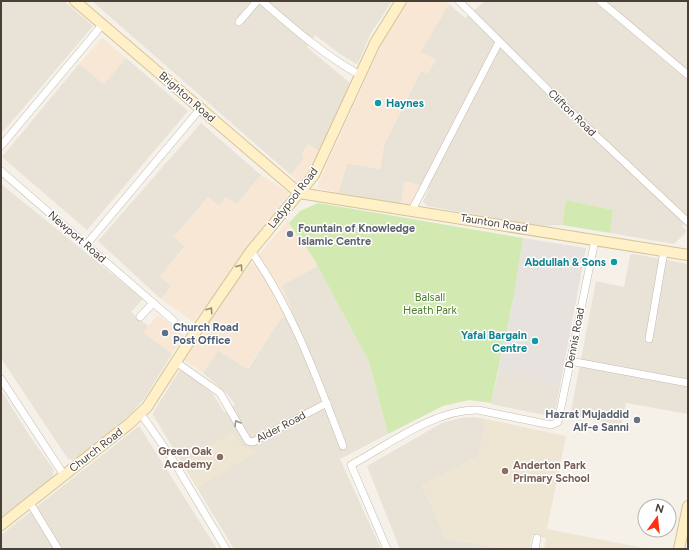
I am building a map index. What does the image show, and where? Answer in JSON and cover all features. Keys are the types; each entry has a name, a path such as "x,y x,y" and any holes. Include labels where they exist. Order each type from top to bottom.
{"street":[{"name":"Brighton Road","path":"75,1 299,193"},
{"path":"239,22 257,1"},
{"path":"262,1 342,66 360,75"},
{"name":"Ladypool Road","path":"176,362 251,251 314,175 375,43 401,1"},
{"name":"Clifton Road","path":"459,1 553,95 688,222"},
{"path":"600,1 687,71"},
{"path":"1,146 102,25"},
{"path":"412,210 499,42"},
{"path":"86,245 200,109"},
{"name":"Newport Road","path":"1,171 174,321"},
{"name":"Taunton Road","path":"299,193 688,255"},
{"name":"Dennis Road","path":"387,549 351,465 428,422 446,415 469,410 478,410 554,425 560,418 595,240"},
{"path":"251,251 276,288 290,315 343,446"},
{"path":"649,339 664,251"},
{"path":"140,317 152,302"},
{"path":"570,361 688,383"},
{"name":"Alder Road","path":"176,362 220,393 248,441 253,442 326,403"},
{"name":"Church Road","path":"1,525 141,414 176,362"},
{"path":"1,379 64,475"},
{"path":"141,414 171,457 226,549"},
{"path":"30,503 58,549"},
{"path":"679,549 686,523 688,506"},
{"path":"535,549 537,538"}],"shaded area":[{"path":"1,1 64,1 93,26 1,134"},
{"path":"92,1 392,1 371,33 358,63 356,64 340,54 315,35 307,47 350,83 321,152 308,144 304,158 291,175"},
{"path":"406,1 446,1 449,4 421,52 436,60 428,74 421,71 384,145 380,169 348,163 338,193 318,188 319,182 384,39"},
{"path":"485,1 688,1 688,220 682,226 687,231 674,244 610,233 613,210 566,200 562,225 539,226 427,206 423,202 429,188 405,181 401,204 338,193 347,163 380,169 384,145 421,71 436,60 420,52 449,4 465,18"},
{"path":"102,38 126,58 104,84 79,64"},
{"path":"126,58 188,111 87,230 2,157 79,64 104,84"},
{"path":"201,123 261,175 237,204 219,206 208,197 174,237 185,246 160,277 172,286 161,299 98,241"},
{"path":"308,144 321,152 303,183 300,184 291,175 304,158 301,155"},
{"path":"261,175 289,193 193,322 161,299 171,286 160,277 185,247 174,237 208,197 219,206 226,197 237,204"},
{"path":"404,181 420,185 412,205 401,204"},
{"path":"1,184 143,299 131,312 148,326 143,332 172,354 146,396 131,414 76,460 68,459 1,358"},
{"path":"288,220 318,266 282,285 292,311 279,321 247,369 218,350 203,373 184,360 224,297"},
{"path":"523,238 586,248 560,386 498,372 514,295"},
{"path":"634,254 688,264 688,414 626,403 621,425 570,416 596,281 624,287 630,255"},
{"path":"318,266 369,362 388,434 340,459 381,549 234,549 153,415 154,411 181,368 212,393 225,413 235,404 227,394 203,373 218,350 248,369 279,321 292,311 282,285"},
{"path":"158,315 184,336 172,354 143,332"},
{"path":"498,372 560,386 554,417 491,404"},
{"path":"1,390 31,438 54,470 52,479 1,517"},
{"path":"472,417 486,419 479,456 422,485 446,538 505,549 400,549 367,466 442,423 460,418"},
{"name":"Anderton Park Primary School","path":"486,419 566,436 547,529 649,549 544,549 546,538 532,535 530,549 505,549 446,538 422,485 479,456"},
{"path":"139,426 217,549 1,549 1,535"},
{"name":"Green Oak Academy","path":"232,432 242,446 255,449 257,452 197,488 183,463"}],"green space":[{"path":"566,200 613,210 610,233 562,225"},
{"name":"Balsall Heath Park","path":"318,203 523,238 514,295 491,403 469,400 443,406 388,434 369,362 314,259 289,223 300,211"}],"place":[{"name":"Haynes","path":"378,103"},
{"name":"Fountain of Knowledge Islamic Centre","path":"290,234"},
{"name":"Abdullah & Sons","path":"614,262"},
{"name":"Church Road Post Office","path":"165,333"},
{"name":"Yafai Bargain Centre","path":"535,341"},
{"name":"Hazrat Mujaddid Alf-e Sanni","path":"637,420"},
{"name":"Green Oak Academy","path":"220,457"},
{"name":"Anderton Park Primary School","path":"505,471"}]}
